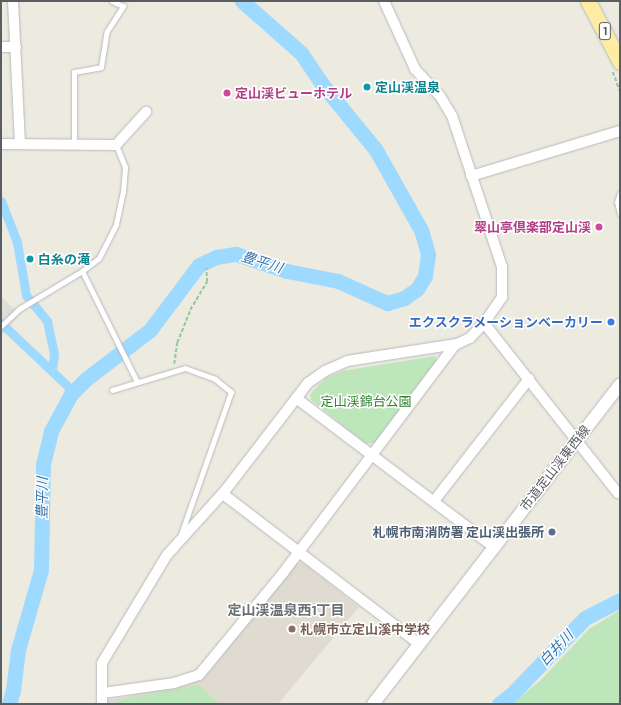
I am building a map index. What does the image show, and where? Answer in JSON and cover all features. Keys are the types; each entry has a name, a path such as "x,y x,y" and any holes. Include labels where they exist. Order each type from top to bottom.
{"main road":[{"name":"1","path":"588,1 620,62"}],"street":[{"path":"13,1 20,143"},
{"path":"102,704 102,663 168,555 223,494 308,383 324,371 347,361 454,345 470,338 484,323 502,297 502,267 452,116 440,96 415,68 384,1"},
{"path":"1,47 16,47"},
{"path":"1,144 116,145 146,112"},
{"path":"471,176 620,132"},
{"path":"484,323 618,493 620,490"},
{"path":"103,693 174,683 199,675 299,551 454,345"},
{"path":"434,501 529,379"},
{"name":"市道定山渓東西線","path":"373,704 620,384"},
{"path":"296,398 494,547"},
{"path":"223,494 419,644"}],"lane":[{"path":"74,144 74,72 101,67 107,32 123,6 112,1"},
{"path":"1,326 19,309 82,271 98,258 116,224 125,167 116,145"},
{"path":"620,193 617,202 620,214"},
{"path":"82,271 137,382"},
{"path":"112,390 184,368 215,379 232,392 189,504 178,544"}],"path":[{"path":"174,366 176,343 190,310 207,282 206,268"}],"shaded area":[{"path":"1,297 20,314 1,336"},
{"name":"札幌市立定山溪中学校","path":"302,562 359,607 278,704 108,704 108,700 191,684 206,676 296,564"}],"green space":[{"name":"定山渓錦台公園","path":"435,356 438,363 375,444 365,443 311,400 310,395 326,378 342,371"},
{"path":"620,610 620,704 512,704 542,679 589,629"},
{"path":"199,685 219,704 115,704 115,701"}],"waterway":[{"name":"豊平川","path":"9,704 13,690 18,650 41,570 43,464 51,431 71,394 86,379 150,330 199,265 216,257 236,254 287,271 338,281 387,303 404,298 417,289 425,276 428,254 421,230 376,150 322,84 301,53 242,1"},
{"path":"1,201 17,242 26,295 47,321 54,354 52,371"},
{"path":"1,323 74,392"},
{"name":"白井川","path":"499,704 512,694 585,618 620,600"}],"place":[{"name":"定山渓温泉","path":"367,87"},
{"name":"定山渓ビューホテル","path":"227,93"},
{"name":"翠山亭倶楽部定山渓","path":"599,227"},
{"name":"白糸の滝","path":"30,259"},
{"name":"エクスクラメーションベーカリー","path":"611,322"},
{"name":"札幌市南消防署 定山渓出張所","path":"552,532"},
{"name":"札幌市立定山溪中学校","path":"292,629"}],"district":[{"name":"定山渓温泉西1丁目","path":"286,610"}]}
